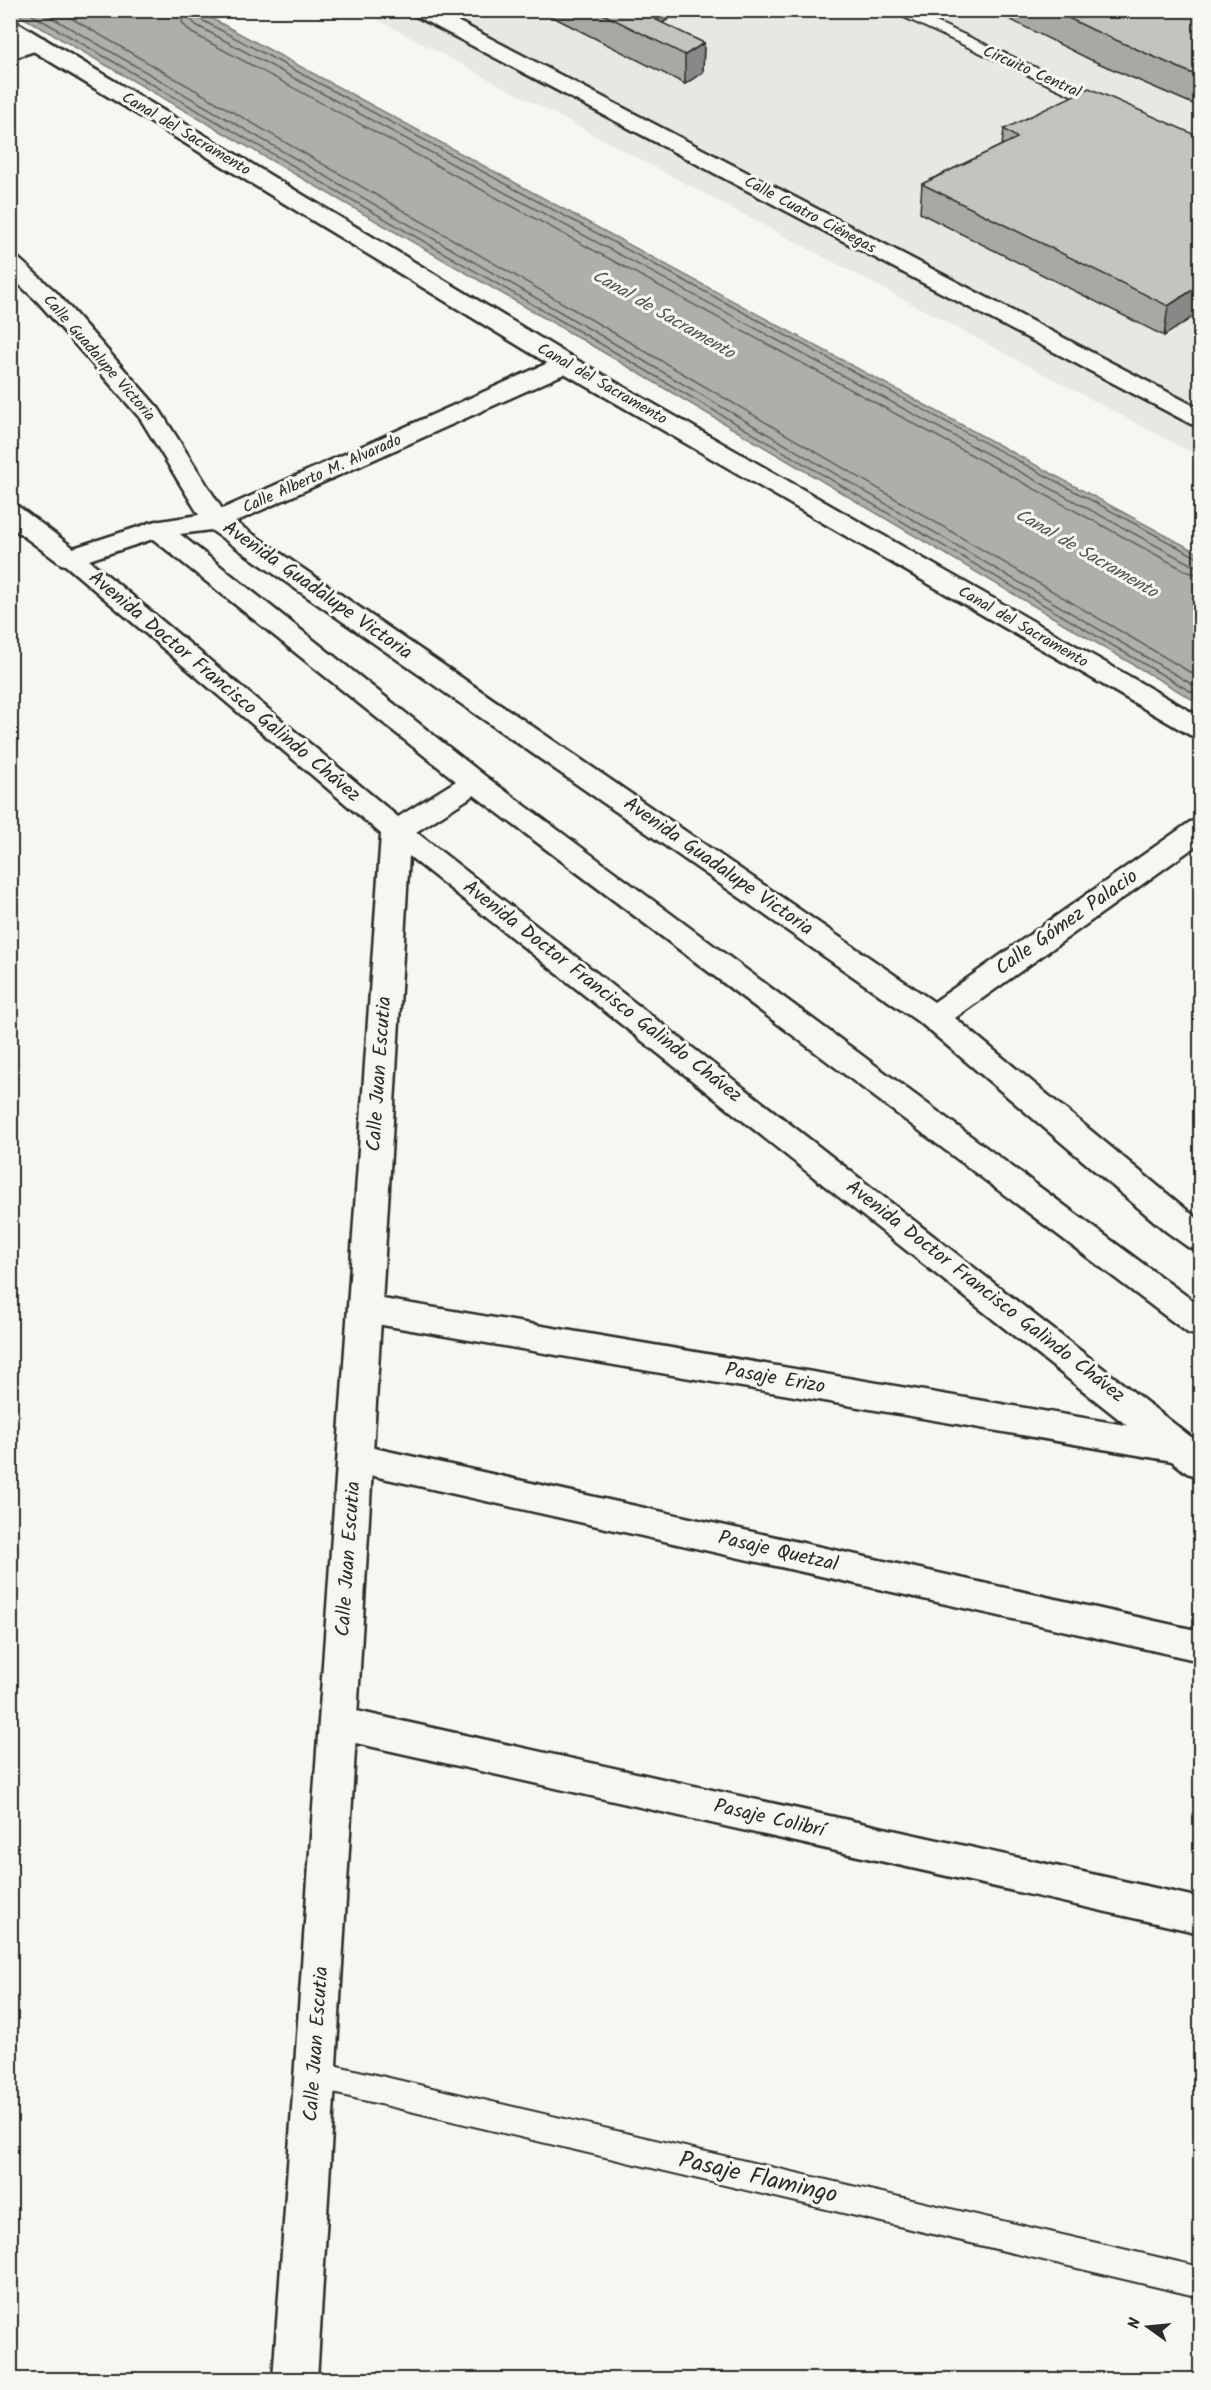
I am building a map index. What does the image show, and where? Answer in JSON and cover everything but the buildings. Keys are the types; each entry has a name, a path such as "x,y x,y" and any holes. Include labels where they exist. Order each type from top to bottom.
{"street":[{"name":"Calle Cuatro Ciénegas","path":"419,10 1200,419"},
{"name":"Canal del Sacramento","path":"10,28 566,364 1200,729"},
{"path":"10,53 36,43"},
{"name":"Calle Guadalupe Victoria","path":"10,263 47,297 150,414 216,521"},
{"name":"Calle Alberto M. Alvarado","path":"70,558 157,529 216,521 566,364"},
{"name":"Avenida Doctor Francisco Galindo Chávez","path":"10,513 70,558 396,831 1192,1456"},
{"name":"Avenida Guadalupe Victoria","path":"216,521 934,1017 1193,1223"},
{"path":"157,529 475,782 1200,1324"},
{"path":"396,831 475,782"},
{"name":"Calle Gómez Palacio","path":"934,1017 1200,830"},
{"name":"Calle Juan Escutia","path":"296,2379 396,831"},
{"name":"Pasaje Erizo","path":"365,1309 1192,1456"},
{"name":"Pasaje Quetzal","path":"356,1458 1200,1646"},
{"name":"Pasaje Colibrí","path":"338,1723 1200,1916"}],"lane":[{"name":"Circuito Central","path":"896,10 1124,114"},
{"name":"Pasaje Flamingo","path":"316,2075 1200,2282"}],"shaded area":[{"path":"361,11 1200,11 1200,457"}],"water":[{"name":"Canal de Sacramento","path":"12,11 198,11 1200,554 1200,704 586,342"}]}
